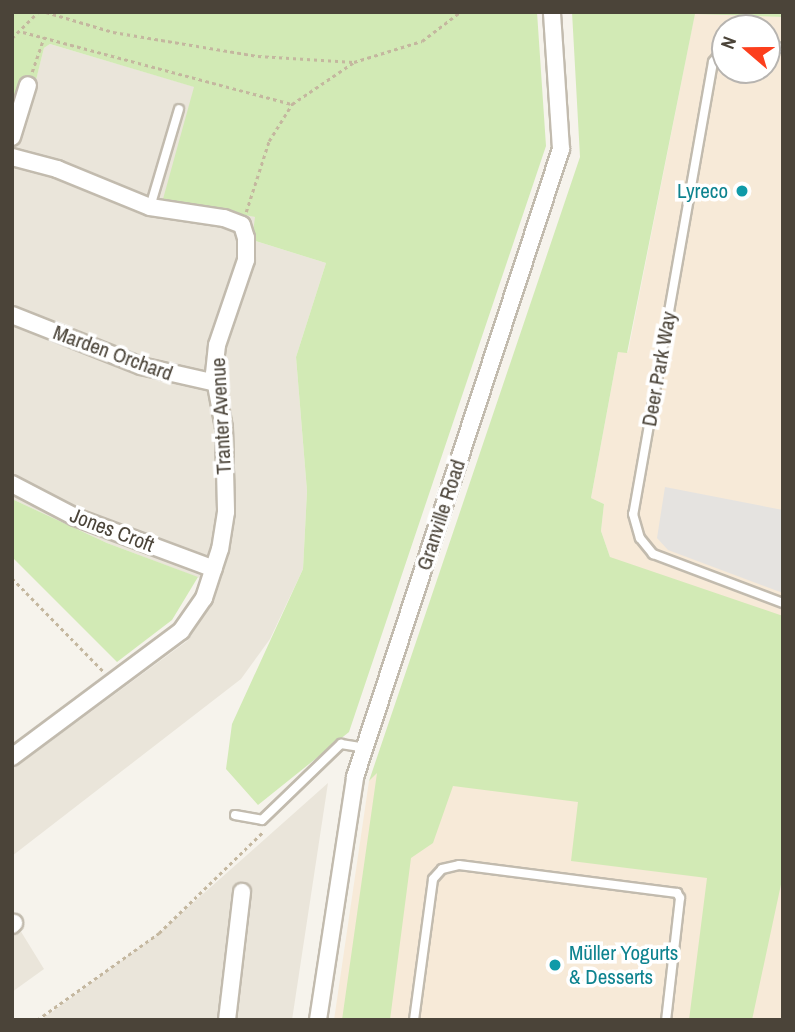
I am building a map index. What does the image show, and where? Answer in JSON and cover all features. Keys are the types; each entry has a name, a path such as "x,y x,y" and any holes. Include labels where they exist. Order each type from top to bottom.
{"street":[{"name":"Granville Road","path":"318,1020 355,777 561,149 552,12"},
{"path":"12,137 28,85"},
{"path":"12,157 57,169 150,207 224,218 242,225"},
{"name":"Tranter Avenue","path":"12,757 195,616 214,569 226,512 224,428 216,383 217,345 246,260 242,225"},
{"name":"Marden Orchard","path":"12,316 141,366 216,383"},
{"name":"Jones Croft","path":"12,484 75,517 214,569"},
{"path":"227,1020 242,892"}],"lane":[{"name":"Deer Park Way","path":"711,73 633,514 640,538 653,554 783,603"},
{"path":"150,207 179,109"},
{"path":"235,815 262,820 341,744 365,748"},
{"path":"414,1020 433,879 442,869 459,865 677,893 680,898 666,1020"}],"path":[{"path":"12,38 23,32 38,12"},
{"path":"48,12 113,32 258,56 354,62"},
{"path":"242,225 269,141 292,104 354,62 422,41 460,12"},
{"path":"23,32 292,104"},
{"path":"28,85 44,37"},
{"path":"12,578 113,681"},
{"path":"37,1020 159,933 265,829"}],"shaded area":[{"path":"695,13 717,14 711,14 711,84 781,84 783,17 783,1020 334,1020 369,781 534,604 610,557 601,531 604,504 591,498 618,352 628,352"},
{"path":"50,44 195,87 164,199 256,217 252,240 326,263 296,357 307,491 303,569 270,639 241,679 12,856 12,770 187,641 218,585 107,543 12,499 12,109 20,82 34,87 44,48"},
{"path":"665,487 783,510 783,593 668,550 657,538"},
{"path":"328,783 292,1020 41,1020 159,933"},
{"path":"12,917 44,969 12,992"}],"green space":[{"path":"12,12 537,12 546,146 349,732 258,805 226,769 232,724 303,569 307,491 296,357 326,263 252,240 255,217 163,199 194,87 50,44 44,48 34,88 20,82 12,109"},
{"path":"572,12 783,12 783,17 781,14 695,14 627,353 618,352 591,498 604,504 601,531 610,557 783,616 783,875 752,1020 689,1020 707,878 571,861 578,802 453,786 433,843 411,858 390,1020 342,1020 377,773 369,781 580,157"},
{"path":"12,499 107,543 198,577 172,620 117,662 12,557"}],"place":[{"name":"Lyreco","path":"742,191"},
{"name":"Müller Yogurts & Desserts","path":"555,965"}]}
